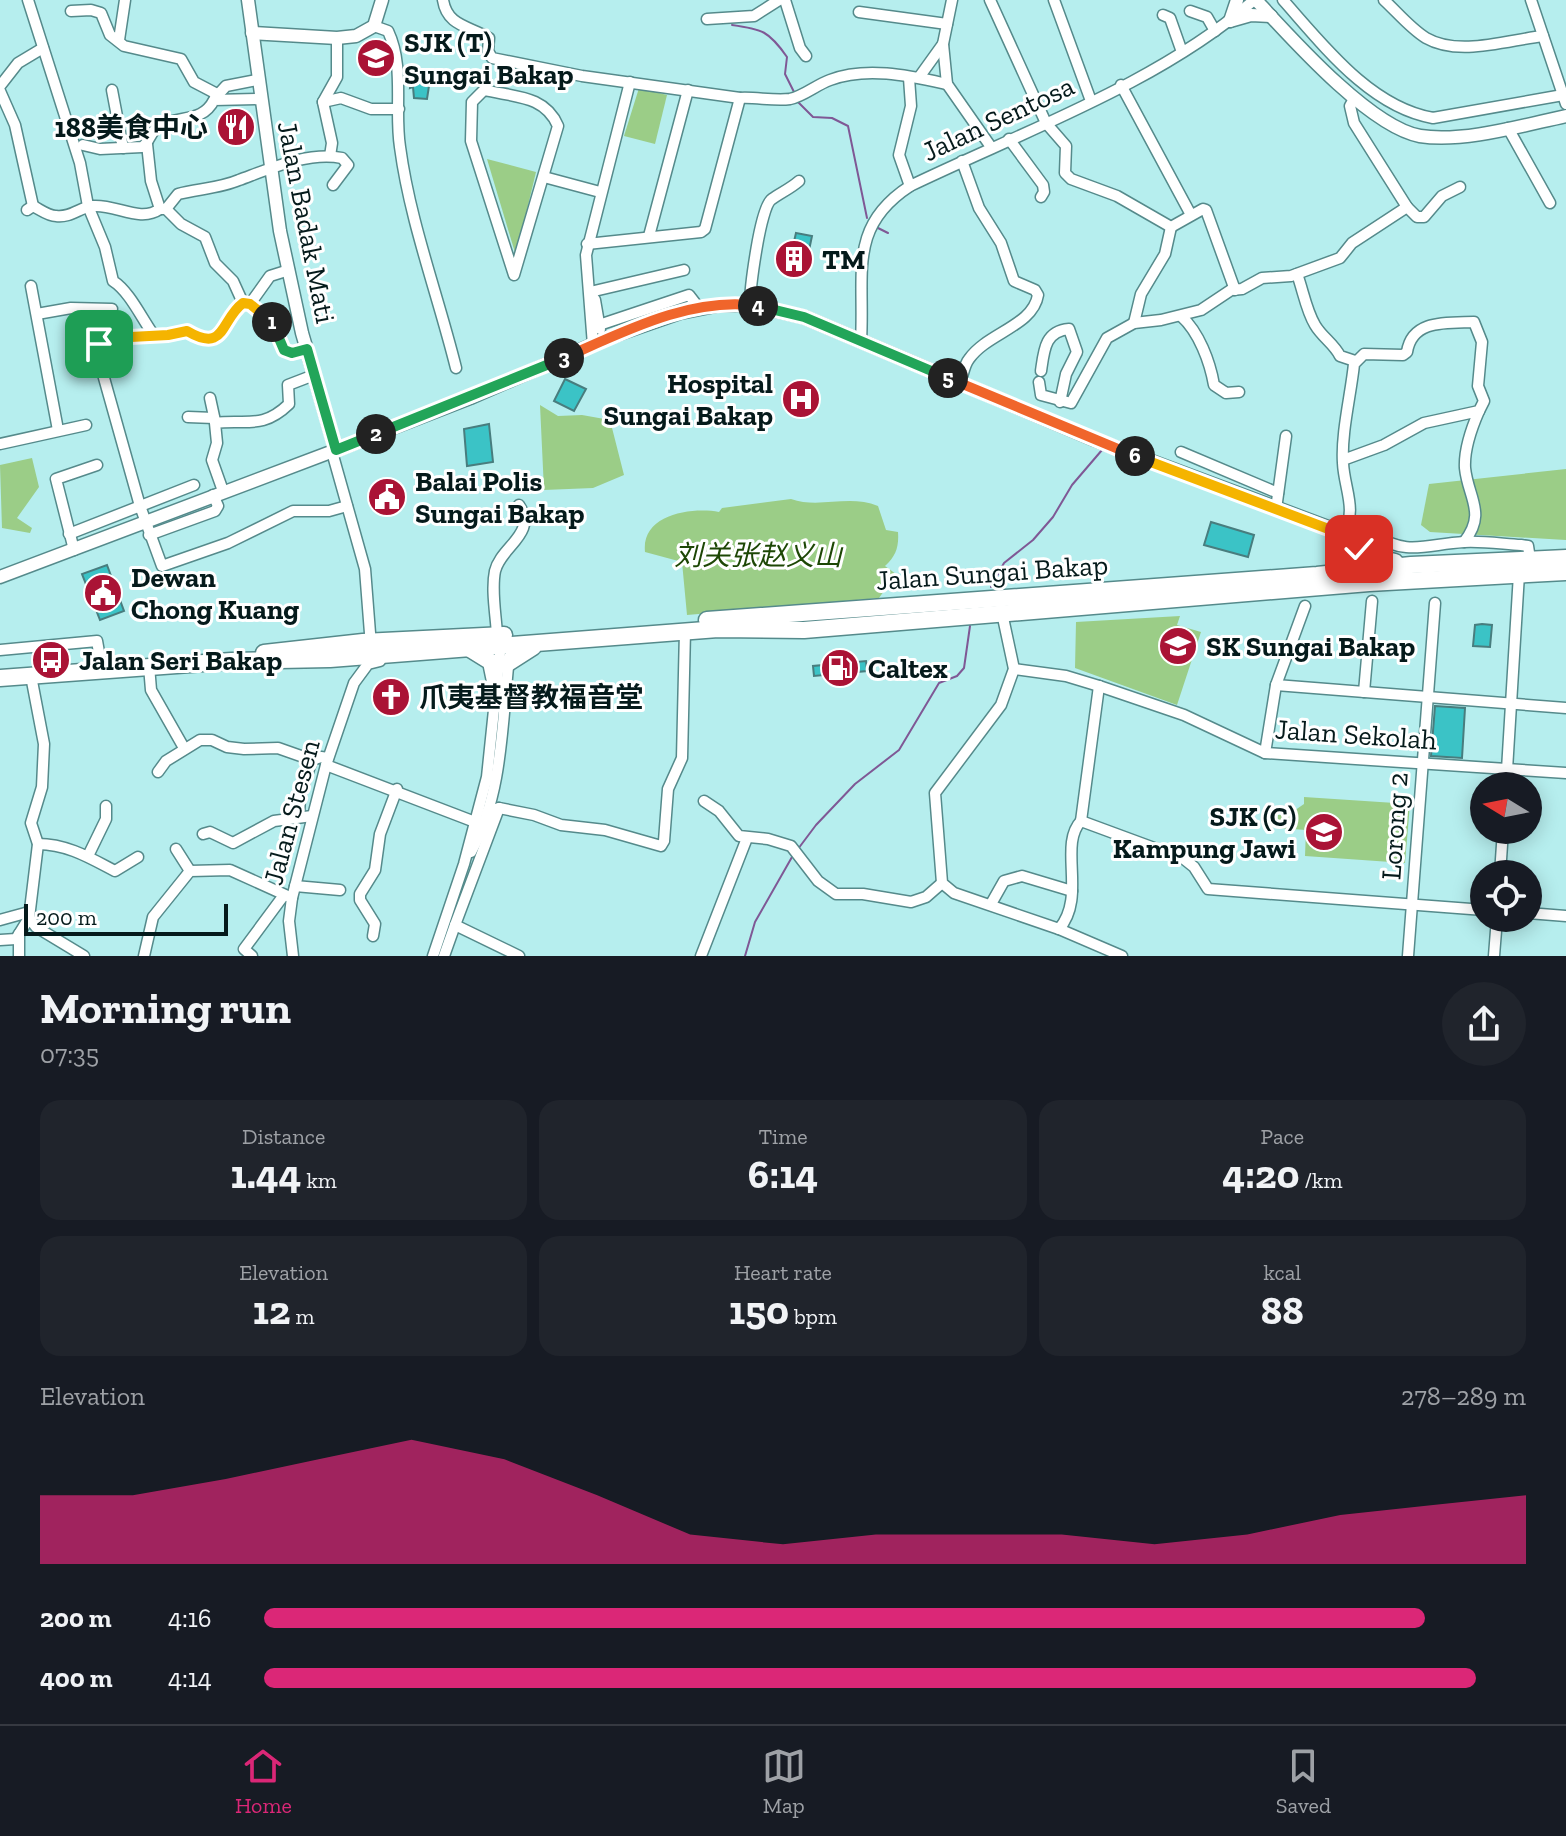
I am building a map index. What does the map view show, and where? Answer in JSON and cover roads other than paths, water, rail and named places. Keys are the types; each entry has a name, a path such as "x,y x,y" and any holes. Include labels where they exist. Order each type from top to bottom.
{"highway":[{"path":"1353,540 1383,560 1411,565"},
{"path":"1317,575 1350,562 1356,553 1353,540"},
{"name":"Jalan Sungai Bakap","path":"285,656 330,659 371,649 416,653 468,648 504,639 546,643 685,631 804,630 1372,576 1411,565 1566,558"},
{"name":"Jalan Sungai Bakap","path":"0,677 1317,575 1566,572"},
{"path":"508,663 532,647 546,643"},
{"path":"468,648 491,662 496,686"}],"main road":[{"name":"Jalan Badak Mati","path":"248,0 270,169 289,270 334,451"},
{"path":"252,33 337,38 356,36 374,26 382,0"},
{"path":"1230,21 1237,0"},
{"path":"1255,0 1354,99 1393,126 1420,136 1451,136 1566,116"},
{"path":"1230,21 1251,15 1271,16"},
{"path":"0,577 334,451 598,343 630,324 699,308 750,305 804,317 1095,440 1353,540 1372,576"}],"street":[{"path":"28,0 80,163 88,206 105,247 113,281 125,289 131,305 153,334"},
{"path":"119,40 125,0"},
{"path":"443,0 445,13 452,20 489,38 488,51 492,58 582,76 740,98 792,99 832,79 884,72 947,84"},
{"path":"707,19 754,16 782,0 806,56"},
{"path":"952,0 943,44 947,84 991,147"},
{"path":"990,0 1046,123 1066,146 1065,173 1071,179 1117,196 1171,227"},
{"path":"1054,0 1091,101"},
{"name":"Jalan Sentosa","path":"861,341 866,233 883,205 910,186 1091,101 1182,52 1230,21 1255,0"},
{"path":"1283,0 1324,45 1370,88 1385,99 1433,118 1564,100 1531,0"},
{"path":"1384,0 1423,36 1444,45 1460,47 1543,36"},
{"path":"71,11 101,13 110,35 124,46 181,59 194,82 215,97 260,99"},
{"path":"1190,11 1207,17 1215,31"},
{"path":"859,12 947,24"},
{"path":"1163,15 1170,18 1182,52"},
{"path":"374,26 388,31 392,41 399,109 399,145 412,206 456,368"},
{"path":"330,156 332,143 323,102 337,77 337,38"},
{"path":"910,186 899,155 915,77 943,44"},
{"path":"43,48 18,63 0,89 15,125 30,208 55,216 74,214 88,206 116,207 143,216 163,209 178,194 330,156 342,158 348,165 333,185"},
{"path":"257,80 233,83 215,97 209,110 202,115 156,128 147,144 151,181 163,209 181,224 205,237 215,263 233,281 246,304 274,324 284,350 292,353 307,349"},
{"path":"598,343 588,301 587,244 630,82"},
{"path":"1121,85 1191,215"},
{"path":"112,90 123,148"},
{"path":"484,90 542,103 552,112 558,126 514,275 505,248 471,141 472,102 484,90"},
{"path":"649,236 688,90"},
{"path":"323,102 341,98 371,109 399,109"},
{"path":"587,244 701,232 705,229 740,98"},
{"path":"1354,99 1350,106 1354,123 1407,207 1417,217 1424,217 1442,196 1460,187"},
{"path":"1508,128 1550,203"},
{"path":"1009,139 1043,185 1041,197"},
{"path":"83,145 100,149 147,144"},
{"path":"960,383 967,361 986,341 1027,317 1035,308 1038,295 1035,290 1014,281 1001,243 979,208 962,161"},
{"path":"544,177 600,192"},
{"path":"750,305 750,287 758,256 757,240 768,203 799,181"},
{"path":"1060,402 1066,374 1077,352 1069,329 1050,336 1045,345 1040,376 1041,395 1060,402 1071,403 1107,338 1134,323 1201,310 1262,278 1297,274 1340,258 1352,243 1407,207"},
{"path":"1134,323 1141,294 1165,254 1171,227 1203,209 1209,214 1235,290"},
{"path":"505,248 522,248"},
{"path":"289,270 270,276 246,304 231,312 225,331 214,338 201,338 187,331 112,338 99,344 97,353 140,506 162,566 260,530 281,515 293,511 329,511 347,506"},
{"path":"590,293 684,270"},
{"path":"1297,274 1313,323 1340,356 1355,361"},
{"path":"31,286 58,430"},
{"path":"590,293 595,300 598,343"},
{"path":"37,314 71,308 112,309"},
{"path":"1181,316 1195,335 1212,371 1214,385 1226,393 1239,392"},
{"path":"1464,542 1474,525 1476,507 1465,465 1484,401 1478,378 1482,342 1474,322 1436,323 1416,331 1403,355 1364,354 1355,361 1343,460 1353,540 1373,534 1391,547 1428,548 1464,542 1521,545 1528,546 1530,559"},
{"path":"599,325 630,324"},
{"path":"188,417 250,424 265,419 289,404 288,385 314,375"},
{"path":"149,535 215,511 218,506 212,460 217,443 210,398"},
{"path":"1040,417 1048,398"},
{"path":"1343,460 1384,445 1433,419 1479,411"},
{"path":"0,444 86,425"},
{"path":"1276,509 1286,436"},
{"name":"Jalan Badak Mati","path":"334,451 365,569 371,649"},
{"path":"1181,452 1278,493"},
{"path":"74,550 56,479 97,465"},
{"path":"69,534 194,485"},
{"path":"464,864 490,800 508,663 496,569 524,529 523,511 519,505"},
{"path":"1507,772 1519,574"},
{"path":"1364,692 1372,601"},
{"name":"Lorong 2","path":"1408,956 1435,603"},
{"path":"1265,753 1276,685 1305,606"},
{"path":"1002,613 1014,669 1001,705 935,793 942,883 954,893 1059,929 1122,956"},
{"path":"460,814 499,808 534,815 561,825 610,831 661,846 668,789 682,758 685,631"},
{"path":"433,956 475,822 484,812 496,686 504,639"},
{"path":"0,650 97,641 102,669"},
{"path":"354,683 368,664 416,653"},
{"path":"330,659 353,670 354,683"},
{"path":"149,666 151,690 184,748"},
{"name":"Jalan Sekolah","path":"1014,669 1066,676 1099,686 1184,715 1265,753 1566,773"},
{"path":"19,956 19,934 29,915 38,844 31,823 42,787 44,744 31,676"},
{"name":"Jalan Stesen","path":"293,956 288,896 295,886 327,762 354,683"},
{"path":"1276,685 1566,708"},
{"path":"1059,929 1070,917 1073,834 1081,821 1099,686"},
{"path":"158,772 166,761 200,740 212,740 227,747 244,749 278,748 327,762 475,822"},
{"path":"299,816 300,796 312,760"},
{"path":"373,936 374,920 360,900 360,894 375,870 380,834 397,789"},
{"path":"490,800 499,808"},
{"path":"704,801 719,811 732,830 747,838 768,839 791,846 818,881 842,896 863,894 911,902 926,897 942,883"},
{"path":"88,856 106,819 106,806"},
{"path":"444,956 499,808"},
{"path":"460,814 468,828 470,840"},
{"path":"203,834 210,832 233,843 274,821 312,816"},
{"path":"1081,821 1184,859 1194,867 1208,889 1470,909"},
{"path":"701,956 747,838"},
{"path":"38,844 60,846 88,856 115,871 138,857"},
{"path":"176,849 190,871"},
{"path":"144,956 153,917 190,871 230,870 270,885 288,896 244,949 252,956"},
{"path":"991,904 1004,881 1022,876 1072,891"},
{"path":"295,886 340,890"},
{"path":"1542,914 1566,916"},
{"path":"0,920 29,915"},
{"path":"29,915 36,927 84,956"},
{"path":"455,925 519,956"},
{"path":"1494,956 1496,932"},
{"path":"0,940 8,941 19,934"}],"waterway":[{"path":"732,25 758,30 775,42 787,57 785,74 794,92"},
{"path":"798,102 813,117 832,118 848,126 867,218"},
{"path":"876,227 888,233"},
{"path":"991,587 1004,563 1033,540 1053,517 1072,485 1102,450"},
{"path":"798,849 855,784 899,750 939,683 957,676 964,668 970,626"},
{"path":"745,956 755,922 792,857"}],"place":[{"name":"SJK (T) Sungai Bakap","path":"376,58"},
{"name":"188美食中心","path":"236,127"},
{"name":"TM","path":"794,259"},
{"name":"Hospital Sungai Bakap","path":"801,399"},
{"name":"Balai Polis Sungai Bakap","path":"387,497"},
{"name":"Dewan Chong Kuang","path":"103,593"},
{"name":"SK Sungai Bakap","path":"1178,646"},
{"name":"Jalan Seri Bakap","path":"51,660"},
{"name":"Caltex","path":"840,668"},
{"name":"爪夷基督教福音堂","path":"391,697"},
{"name":"SJK (C) Kampung Jawi","path":"1324,832"}],"park label":[{"name":"刘关张赵义山","path":"758,555"}]}
